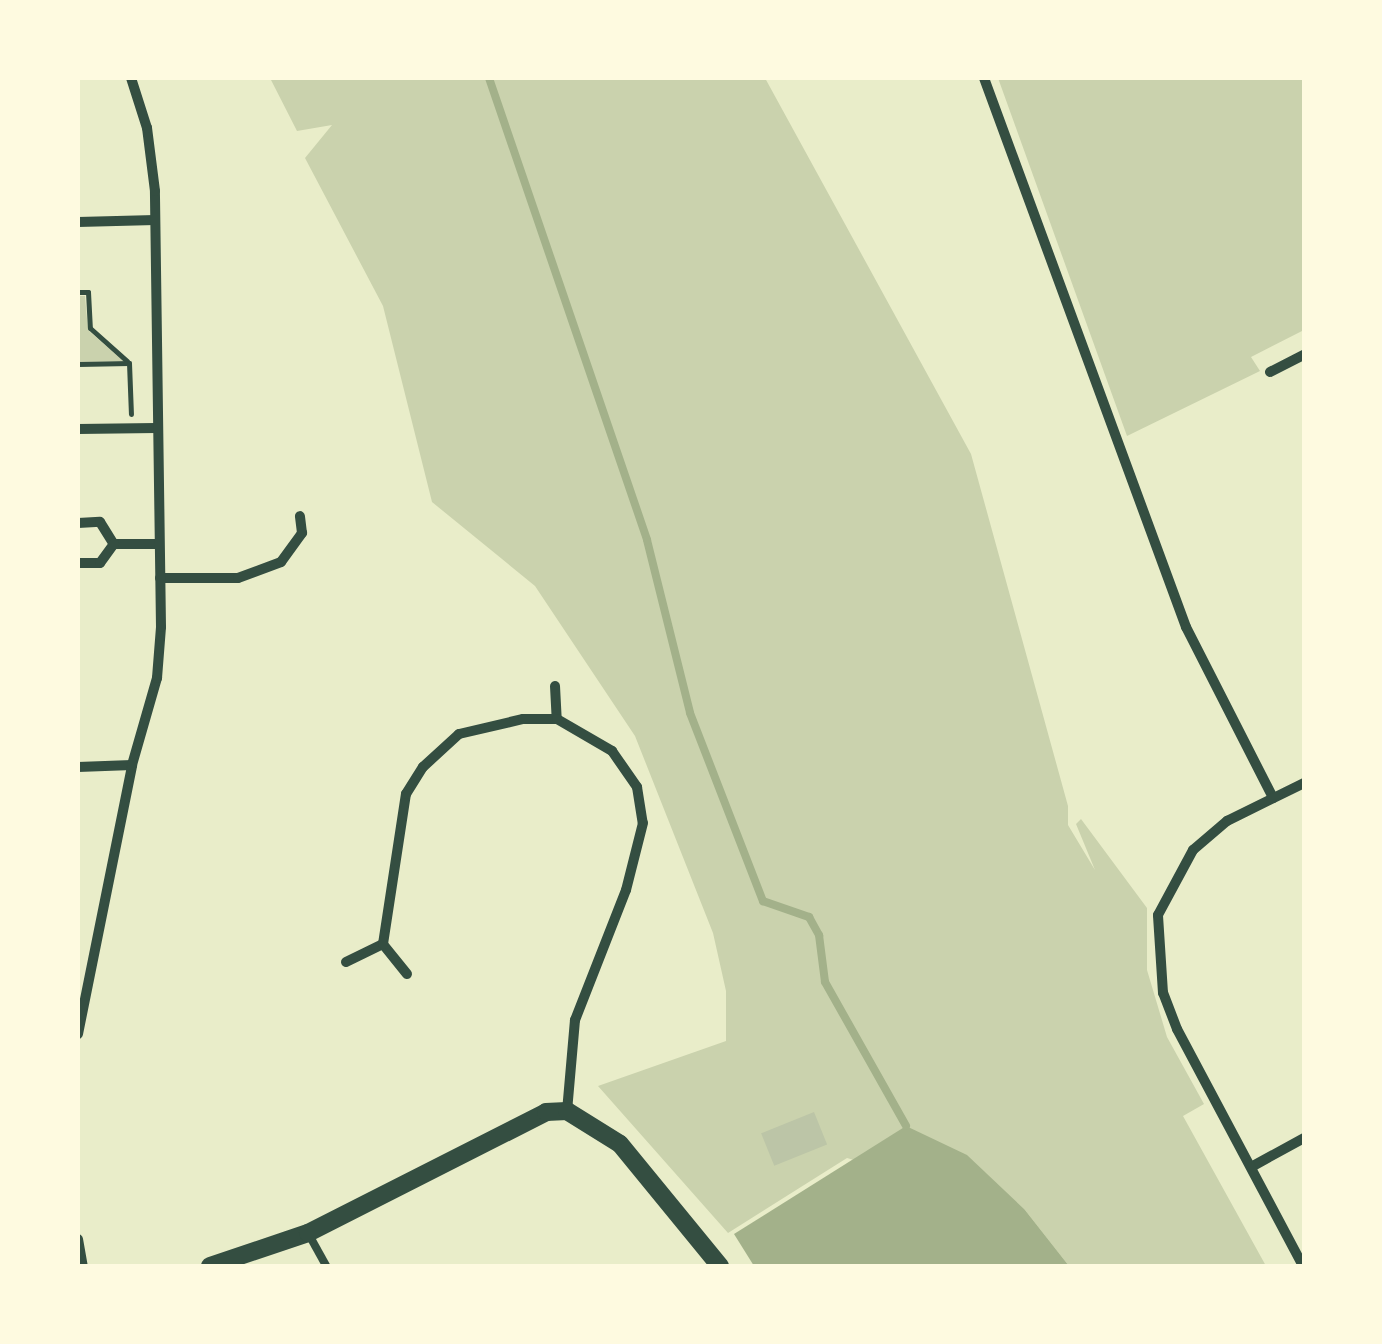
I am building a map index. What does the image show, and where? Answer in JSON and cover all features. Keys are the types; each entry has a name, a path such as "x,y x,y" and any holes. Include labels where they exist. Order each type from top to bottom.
{"street":[{"path":"78,1034 132,765 156,678 160,578 155,220 148,128 131,78"},
{"path":"984,78 1186,627 1273,798"},
{"path":"78,222 155,220"},
{"path":"1270,372 1304,355"},
{"path":"78,430 156,428"},
{"path":"160,578 238,578 281,562 302,534 300,516"},
{"path":"78,524 100,522 114,544"},
{"path":"114,544 159,544"},
{"path":"78,563 100,562 114,544"},
{"path":"555,686 556,719"},
{"path":"407,974 382,944 406,794 423,767 460,734 523,718 556,719 612,751 636,787 643,822 626,890 575,1020 566,1111"},
{"path":"78,768 132,765"},
{"path":"1303,1266 1163,993 1158,915 1193,850 1228,821 1304,782"},
{"path":"346,962 382,944"},
{"path":"210,1266 308,1233 546,1112 566,1111 620,1144 720,1266"},
{"path":"1253,1166 1304,1138"},
{"path":"78,1238 83,1266"}],"lane":[{"path":"308,1233 326,1266"}],"path":[{"path":"78,292 88,292 90,328 129,363 132,427"},
{"path":"78,364 129,363"}],"shaded area":[{"path":"270,78 765,78 971,454 1068,806 1068,825 1095,870 1076,824 1081,819 1147,908 1147,970 1167,1037 1204,1104 1183,1116 1266,1266 1069,1266 1025,1210 847,1158 728,1233 598,1086 726,1041 726,991 713,933 635,736 535,586 432,502 383,306 305,158 332,125 297,131"},
{"path":"998,78 1304,78 1304,330 1251,357 1260,371 1127,436"},
{"path":"78,296 85,296 88,330 123,361 78,362"},
{"path":"906,1126 967,1155 1025,1210 1069,1266 754,1266 734,1234"}],"building":[{"path":"814,1112 827,1144 774,1166 761,1133"}],"waterway":[{"path":"489,78 647,540 690,713 763,901 809,917 819,935 825,982 906,1126"}]}
